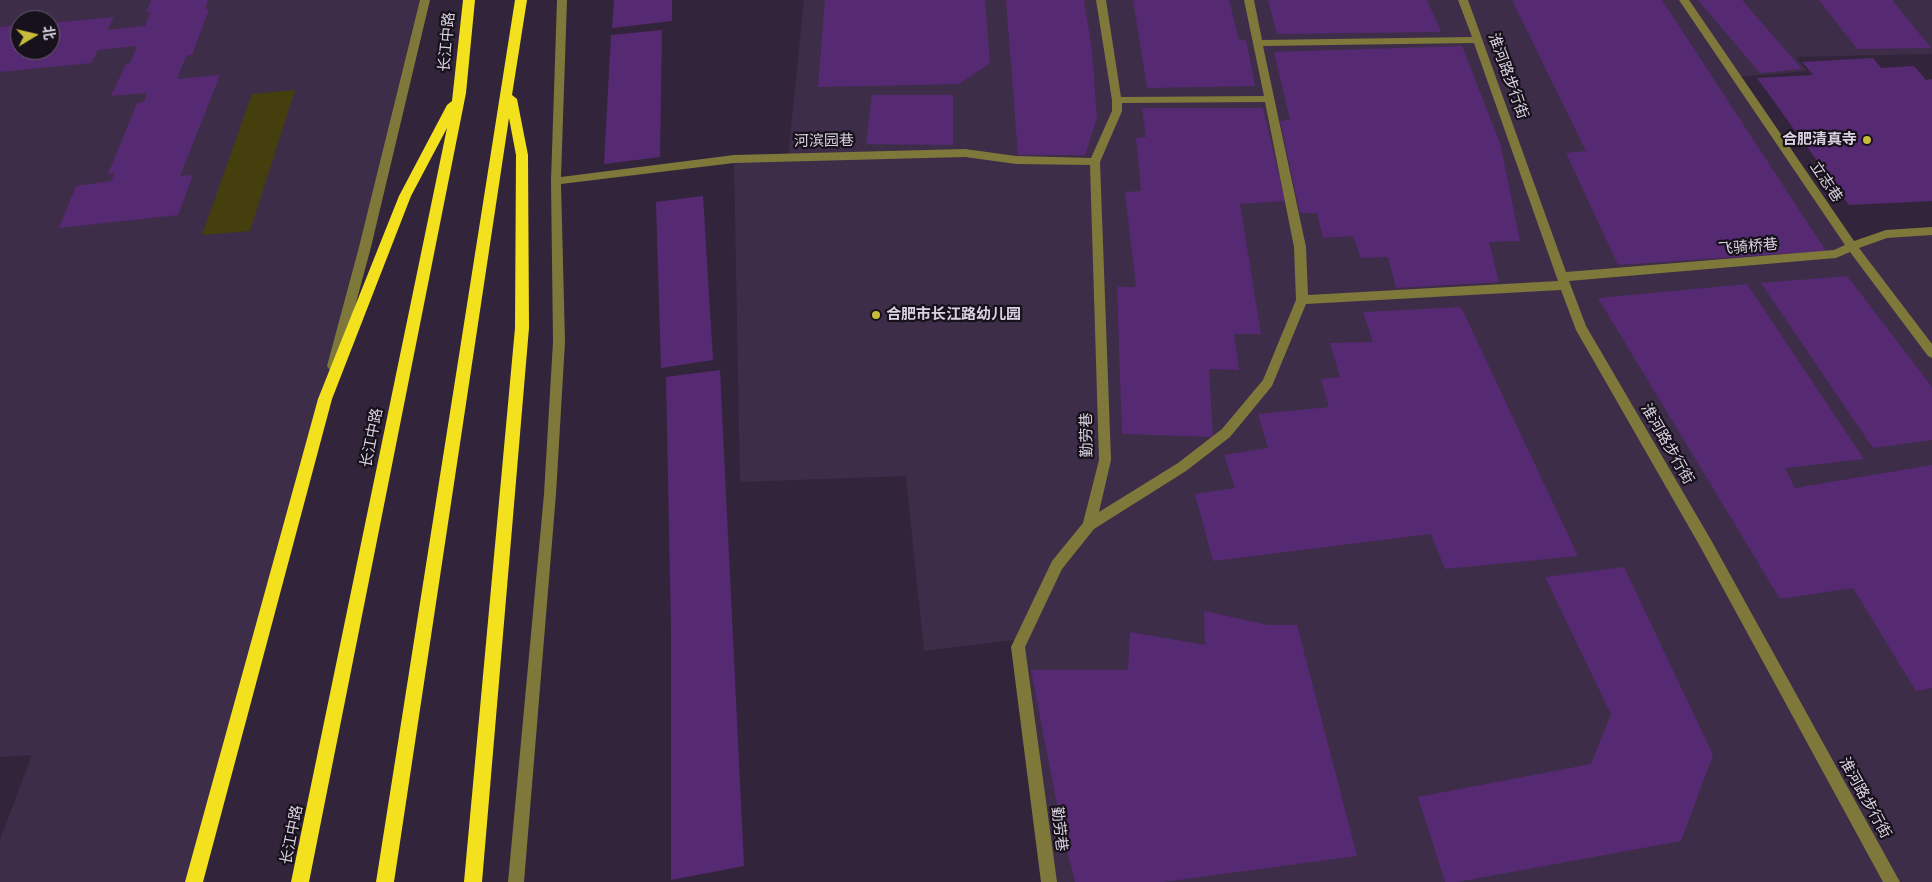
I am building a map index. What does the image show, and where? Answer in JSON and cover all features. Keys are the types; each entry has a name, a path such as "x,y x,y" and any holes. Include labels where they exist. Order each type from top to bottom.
{"highway":[{"name":"长江中路","path":"300,882 460,93 469,0"},
{"path":"385,882 509,89 521,0"},
{"path":"473,882 522,328 522,155 509,89"},
{"path":"194,882 325,399 405,196 460,93"}],"street":[{"path":"325,399 426,0"},
{"path":"516,882 552,475 559,342 556,181 562,0"},
{"name":"勤劳巷","path":"1049,882 1018,647 1057,565 1089,525 1105,460 1095,162 1117,112 1117,100 1102,0"},
{"path":"1089,525 1182,467 1226,433 1268,383 1302,300 1300,247 1249,0"},
{"name":"淮河路步行街","path":"1463,0 1580,327 1706,544 1892,882"},
{"name":"立志巷","path":"1684,0 1852,246 1932,352"},
{"path":"1258,43 1478,40"},
{"path":"1117,100 1270,99"},
{"name":"河滨园巷","path":"556,181 734,158 966,153 1016,160 1095,162"},
{"name":"飞骑桥巷","path":"1302,300 1564,281 1836,254 1886,234 1932,231"}],"shaded area":[{"path":"0,0 425,0 365,247 194,882 0,882 0,840 32,755 0,757"},
{"path":"804,0 1932,0 1932,54 1796,57 1807,71 1737,77 1852,246 1886,234 1932,231 1932,882 1049,882 1021,639 924,651 906,476 740,482 734,159 788,157"},
{"path":"295,90 250,231 202,235 252,94"}],"building":[{"path":"151,0 208,0 205,9 209,9 192,55 186,56 177,79 220,75 180,176 193,175 178,215 59,228 76,186 111,181 115,173 108,174 137,103 144,102 147,93 111,96 126,64 130,63 137,46 98,50 91,63 0,72 0,27 10,26 10,60 60,60 60,22 114,17 107,30 145,26 151,12 146,13"},
{"path":"614,0 672,0 672,21 612,28"},
{"path":"825,0 985,0 990,63 959,84 818,87"},
{"path":"1006,0 1084,0 1092,50 1097,118 1085,155 1018,155"},
{"path":"1133,0 1229,0 1239,40 1246,40 1255,86 1147,88"},
{"path":"1268,0 1427,0 1441,32 1277,34"},
{"path":"1512,0 1662,0 1826,251 1618,265 1566,153 1586,151"},
{"path":"1698,0 1742,0 1802,69 1760,73"},
{"path":"1819,0 1892,0 1931,48 1857,49"},
{"path":"662,30 660,157 604,164 611,35"},
{"path":"1462,46 1500,143 1520,241 1489,242 1499,282 1396,288 1388,257 1361,258 1353,236 1323,238 1317,213 1300,213 1280,121 1290,120 1274,52"},
{"name":"合肥清真寺","path":"1873,58 1881,68 1914,66 1926,80 1932,79 1932,201 1849,205 1757,78 1813,75 1802,62"},
{"path":"872,95 953,95 953,145 866,144"},
{"path":"1142,108 1263,108 1285,201 1240,204 1261,334 1234,334 1239,370 1209,369 1213,437 1122,434 1117,287 1136,287 1125,192 1141,191 1136,138 1146,137"},
{"path":"703,196 713,360 661,368 656,202"},
{"path":"1847,276 1932,387 1932,440 1873,448 1761,283"},
{"path":"1747,284 1864,459 1785,468 1795,488 1932,465 1932,688 1916,691 1853,588 1780,599 1598,298"},
{"path":"1461,307 1578,556 1445,569 1431,534 1213,561 1195,494 1235,488 1224,455 1268,448 1258,414 1329,407 1321,379 1340,377 1330,343 1373,342 1363,312"},
{"path":"720,370 744,866 671,880 671,629 666,377"},
{"path":"1624,567 1713,755 1681,841 1457,882 1445,882 1418,797 1591,764 1611,714 1545,577"},
{"path":"1204,611 1268,625 1297,625 1357,856 1163,882 1075,882 1061,825 1031,670 1128,670 1130,632 1205,645"}],"place":[{"name":"合肥清真寺","path":"1867,140"},
{"name":"合肥市长江路幼儿园","path":"876,315"}]}
